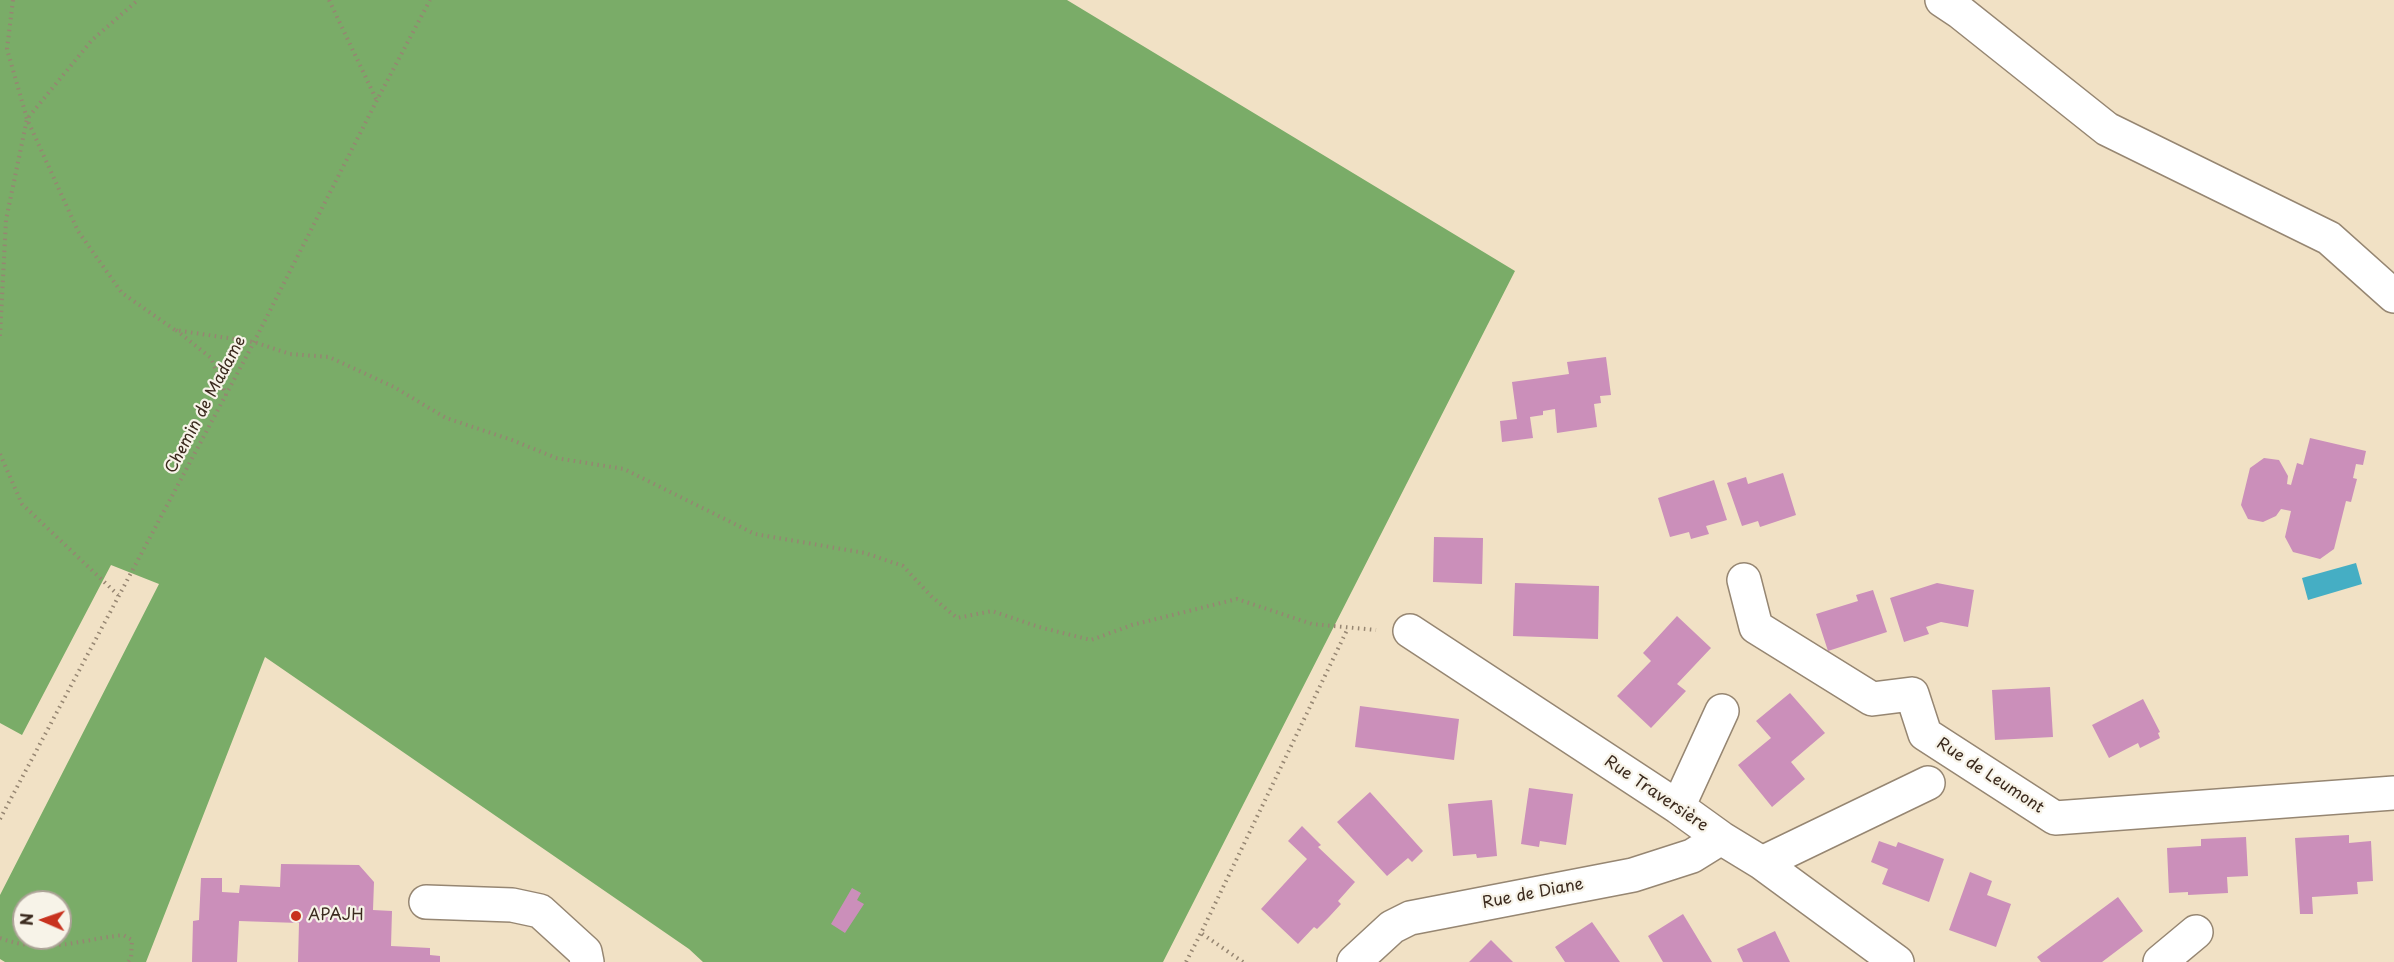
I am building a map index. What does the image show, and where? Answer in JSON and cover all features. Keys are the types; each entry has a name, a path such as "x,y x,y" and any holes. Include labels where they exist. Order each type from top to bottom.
{"street":[{"path":"1942,0 2107,129 2329,238 2394,296"},
{"name":"Rue de Leumont","path":"1744,580 1756,627 1872,699 1912,693 1925,734 2055,818 2394,793"},
{"name":"Rue Traversière","path":"1410,631 1762,863 1897,962"},
{"path":"1678,807 1722,711"},
{"path":"1762,863 1928,783"},
{"name":"Rue de Diane","path":"1354,962 1392,927 1410,918 1633,874 1692,856 1721,838"},
{"path":"426,902 512,905 540,911 585,952 587,962"},
{"path":"2160,962 2196,932"}],"path":[{"path":"13,0 8,49 27,119 78,231 122,293 211,358 226,394"},
{"path":"0,336 6,220 27,119 92,40 138,0"},
{"path":"329,0 376,100"},
{"name":"Chemin de Madame","path":"0,819 254,342 376,100 430,0"},
{"path":"175,330 254,342 290,354 329,357 394,387 446,418 512,440 556,459 624,469 754,534 865,553 903,566 931,596 957,618 992,611 1039,627 1091,640 1132,625 1237,599 1312,624 1373,630"},
{"path":"0,454 22,504 118,595"},
{"path":"1186,962 1348,628"},
{"path":"1201,933 1243,962"},
{"path":"0,938 20,946 44,947 123,935 132,940 131,958 128,962"}],"green space":[{"path":"0,0 1067,0 1515,271 1163,962 703,962 689,949 265,657 146,962 5,962 0,959 0,895 159,584 111,565 22,735 0,723"}],"water":[{"path":"2356,563 2362,584 2308,600 2302,578"}],"building":[{"path":"1606,357 1611,395 1600,396 1601,403 1594,404 1597,427 1557,433 1555,409 1543,411 1543,415 1530,417 1533,438 1502,442 1500,421 1517,419 1512,382 1569,374 1567,362"},
{"path":"2310,438 2366,451 2363,465 2356,464 2353,478 2357,479 2351,502 2346,501 2334,549 2320,559 2293,552 2285,537 2291,511 2281,509 2276,516 2263,522 2248,519 2241,505 2250,468 2264,458 2279,460 2288,476 2287,484 2291,485 2297,463 2303,465"},
{"path":"1783,473 1796,515 1760,527 1758,521 1742,526 1727,483 1746,477 1748,484"},
{"path":"1714,480 1727,520 1706,526 1709,534 1691,539 1689,532 1670,537 1658,498"},
{"path":"1434,537 1483,538 1482,584 1433,582"},
{"path":"1515,583 1599,586 1598,639 1513,636"},
{"path":"1937,583 1974,590 1968,627 1941,622 1926,627 1929,634 1904,642 1890,598"},
{"path":"1873,590 1887,632 1828,651 1816,614 1858,601 1856,595"},
{"path":"1677,616 1711,648 1677,684 1686,691 1651,728 1617,696 1651,661 1643,653"},
{"path":"2050,687 2053,737 1995,740 1992,690"},
{"path":"1790,693 1825,733 1791,762 1805,779 1772,807 1738,765 1771,738 1756,721"},
{"path":"2143,699 2160,732 2158,733 2160,738 2140,748 2138,743 2109,758 2092,725"},
{"path":"1360,706 1459,719 1454,760 1355,747"},
{"path":"1529,788 1573,794 1566,845 1540,841 1539,847 1521,844"},
{"path":"1370,792 1423,851 1412,862 1408,858 1387,876 1337,822"},
{"path":"1492,800 1497,856 1477,858 1476,854 1453,856 1448,804"},
{"path":"1302,826 1321,845 1318,847 1355,882 1338,901 1341,904 1317,929 1314,927 1298,944 1261,909 1307,859 1288,841"},
{"path":"2349,835 2349,843 2371,841 2373,881 2357,882 2358,894 2312,897 2313,914 2300,914 2295,838"},
{"path":"2246,837 2248,876 2227,877 2228,893 2188,895 2188,892 2169,893 2167,848 2201,846 2201,839"},
{"path":"1879,841 1896,847 1898,842 1944,859 1929,902 1882,884 1888,869 1871,862"},
{"name":"APAJH","path":"281,864 359,865 374,882 373,910 392,911 391,946 430,948 430,955 440,956 440,962 298,962 299,923 239,921 237,962 192,962 193,921 199,920 201,878 222,878 222,892 239,893 240,885 280,887"},
{"path":"1970,872 1992,881 1987,895 2011,904 1996,947 1949,930"},
{"path":"852,888 861,893 857,900 864,904 845,933 831,924"},
{"path":"2118,897 2143,931 2102,962 2041,962 2037,957"},
{"path":"1683,914 1712,962 1663,962 1648,936"},
{"path":"1592,922 1620,962 1565,962 1555,947"},
{"path":"1775,931 1790,962 1743,962 1737,949"},
{"path":"1491,940 1513,962 1469,962"}],"place":[{"name":"APAJH","path":"296,916"}]}
